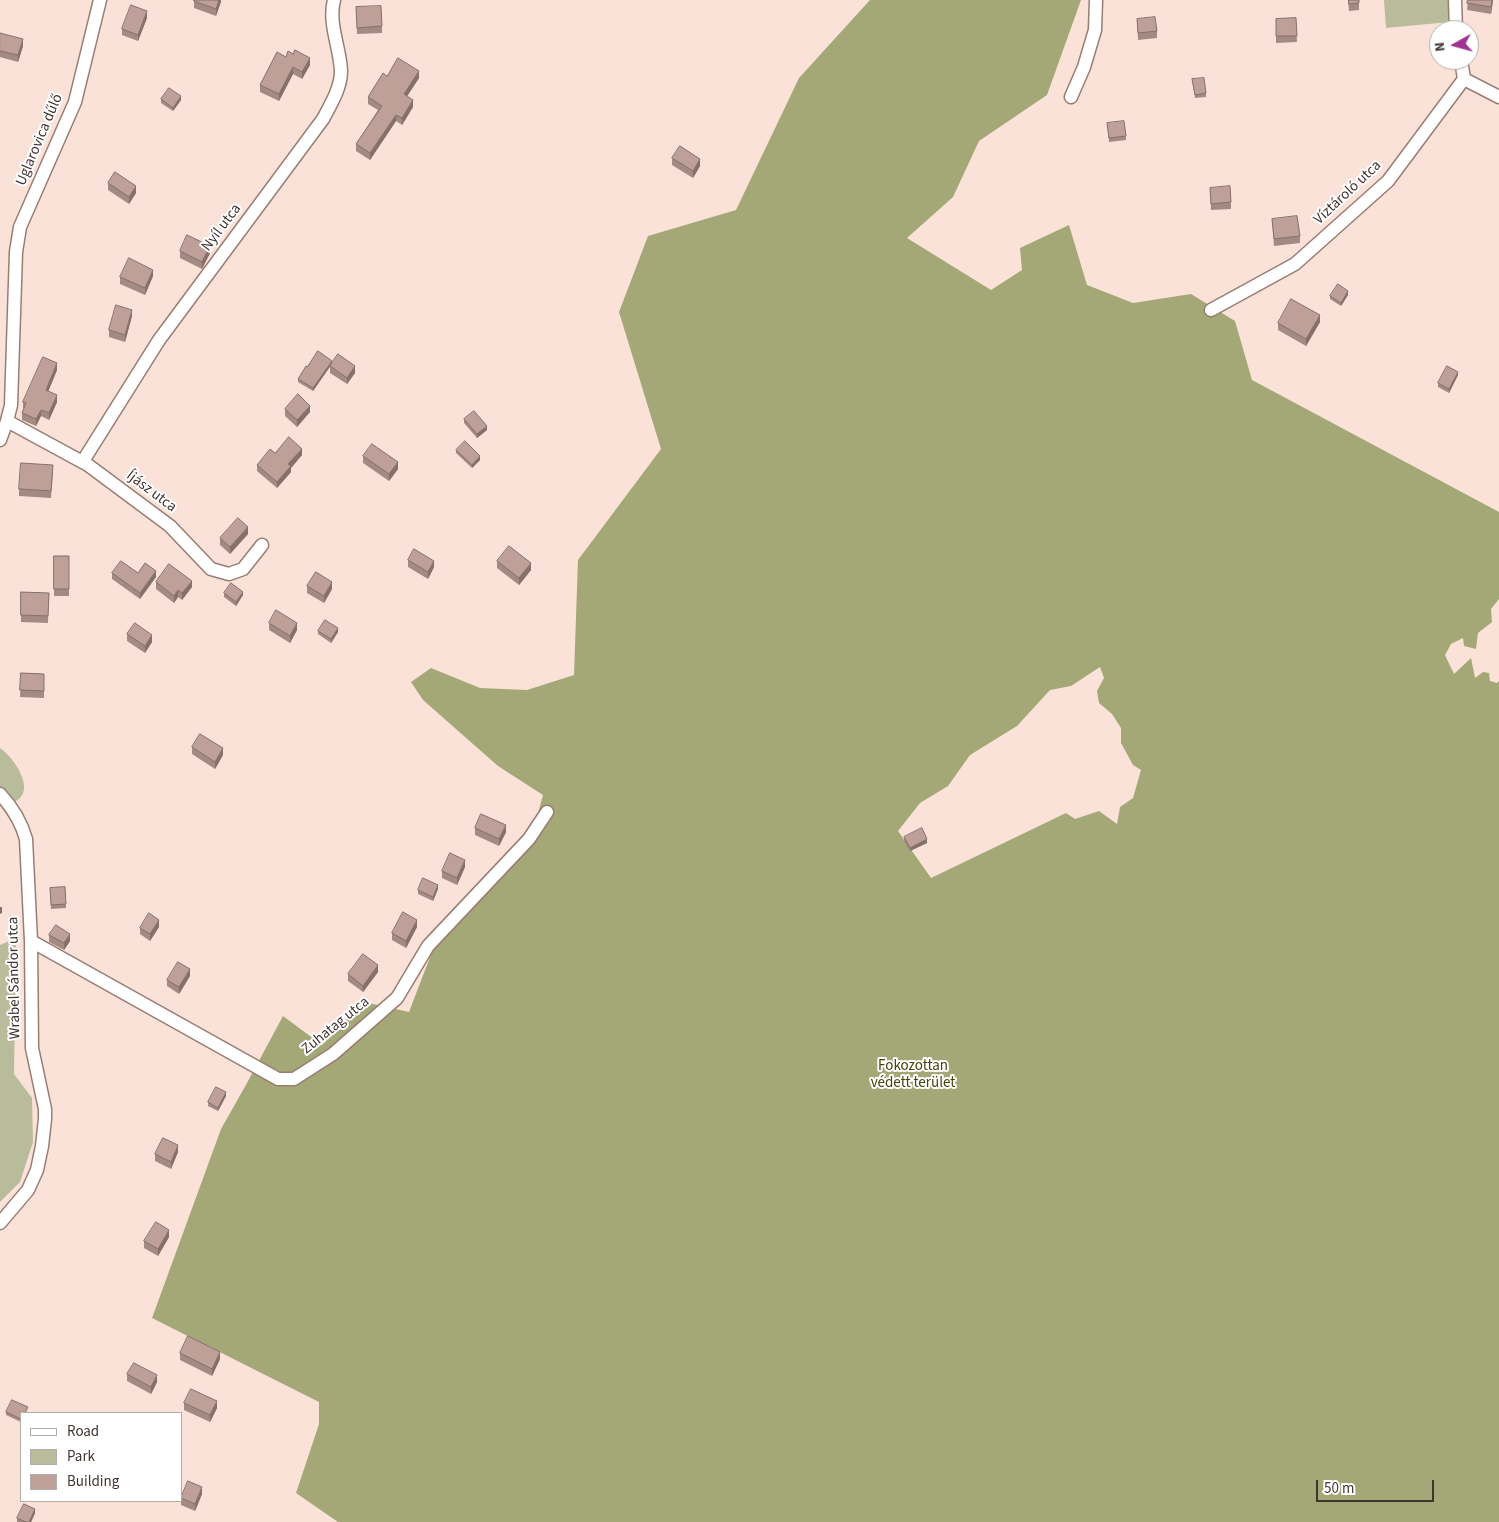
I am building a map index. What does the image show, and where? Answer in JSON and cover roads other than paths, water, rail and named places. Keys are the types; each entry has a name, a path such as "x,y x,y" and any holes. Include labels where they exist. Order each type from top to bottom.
{"street":[{"name":"Uglarovica dűlő","path":"0,440 8,421 11,405 16,252 20,227 75,102 100,0"},
{"name":"Nyíl utca","path":"83,461 159,340 323,119 336,94 341,72 334,30 332,7 334,0"},
{"path":"1071,97 1084,67 1095,30 1096,0"},
{"path":"1455,0 1456,20"},
{"path":"1463,70 1464,79 1499,96"},
{"name":"Víztároló utca","path":"1211,310 1295,264 1388,180 1464,79"},
{"name":"Íjász utca","path":"8,421 83,461 170,526 212,569 229,574 243,568 262,545"},
{"name":"Wrabel Sándor utca","path":"0,794 16,813 23,826 26,839 31,940 32,1048 45,1109 42,1146 37,1170 28,1190 0,1223"},
{"name":"Zuhatag utca","path":"31,940 278,1079 294,1079 333,1054 397,998 428,946 529,839 547,812"}],"park label":[{"name":"Fokozottan védett terület","path":"913,1076"}]}
